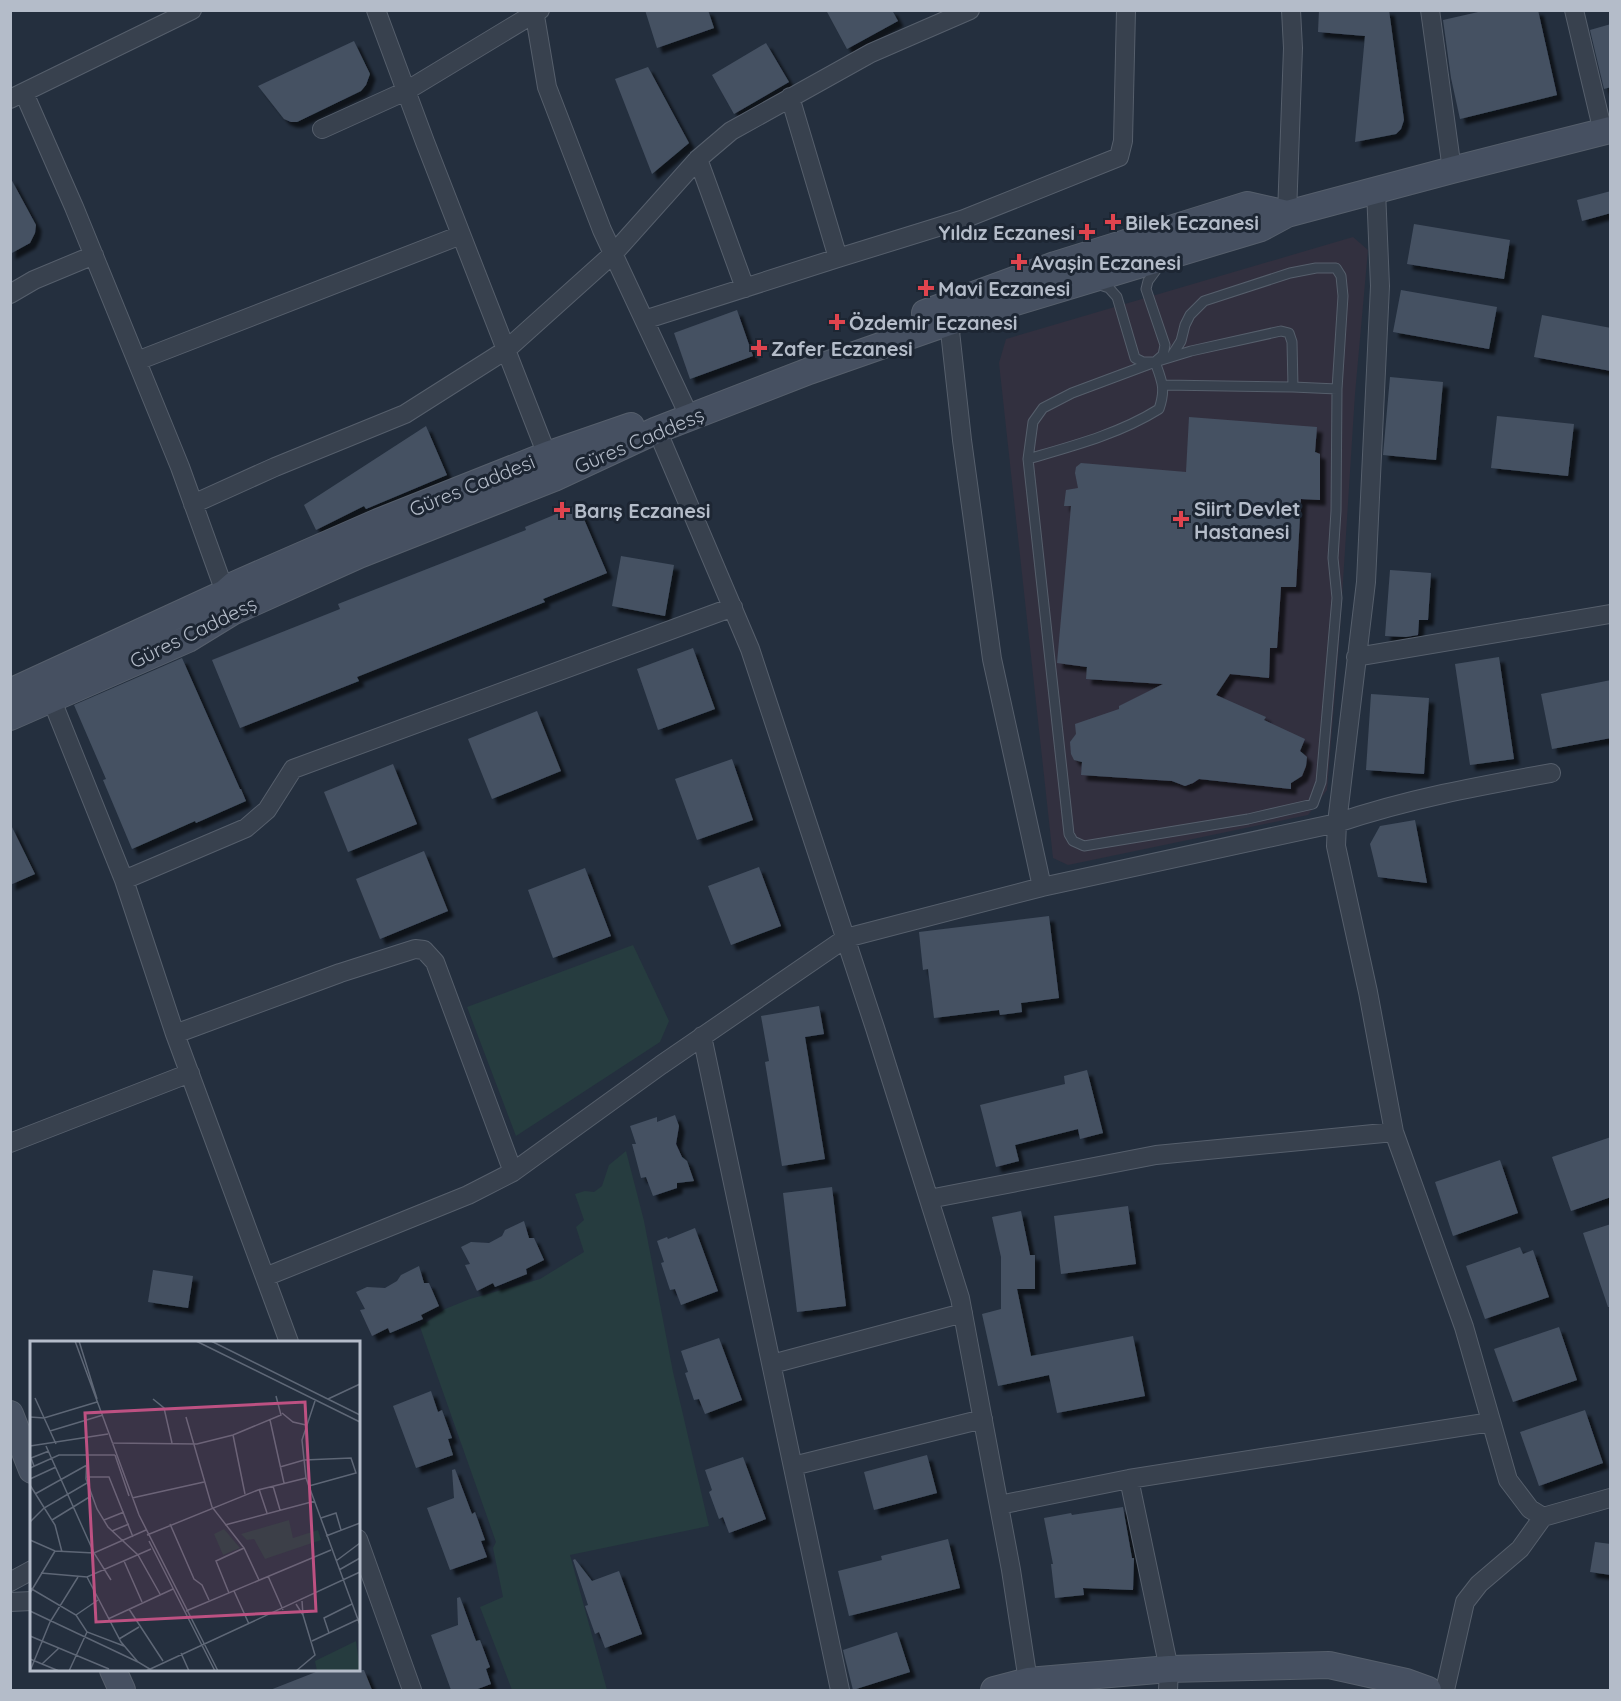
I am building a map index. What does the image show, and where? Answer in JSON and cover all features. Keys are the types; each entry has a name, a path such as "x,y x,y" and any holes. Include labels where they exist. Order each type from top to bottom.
{"street":[{"path":"192,10 170,15 17,96 94,255 180,467 228,602"},
{"path":"376,10 547,455"},
{"path":"193,504 275,467 405,414 506,350 614,253 698,159 731,131 871,53 970,10"},
{"path":"644,320 964,219 1119,157 1123,141 1126,10"},
{"path":"1291,10 1293,48 1287,214 1607,131 1574,10"},
{"path":"1430,10 1452,170"},
{"path":"322,129 406,91 536,11 547,87 602,230 686,411"},
{"path":"790,98 838,258"},
{"path":"698,159 745,288"},
{"path":"1376,190 1380,298 1366,582 1336,846 1368,992 1394,1132 1464,1327 1508,1479 1530,1509 1543,1517"},
{"name":"Güres Caddesi","path":"10,692 228,602 234,585 378,522 547,455 686,411 1055,265 1247,205 1287,214"},
{"name":"Güres Caddesş","path":"10,717 188,639 228,602 359,555 554,478 657,430 686,411 809,372 949,322 1261,228 1287,214"},
{"path":"137,360 461,235"},
{"path":"10,294 33,280 94,255"},
{"path":"949,322 962,440 992,658 1042,887"},
{"path":"657,430 750,649 846,938 960,1299 1011,1570 1028,1681"},
{"path":"124,880 246,828 267,810 293,769 733,607"},
{"path":"1356,657 1611,614"},
{"path":"51,698 124,880 175,1034 289,1341"},
{"path":"265,1277 468,1195 513,1172 702,1036 846,938 1042,887 1337,823 1371,811 1470,788 1551,773"},
{"path":"175,1034 340,973 415,949 424,950 435,962 513,1172"},
{"path":"702,1036 840,1690"},
{"path":"10,1143 190,1073"},
{"path":"929,1199 1156,1155 1394,1132"},
{"path":"772,1364 963,1312"},
{"path":"10,1414 29,1454"},
{"path":"794,1466 983,1419"},
{"path":"999,1504 1129,1479 1491,1422"},
{"path":"1129,1479 1168,1680"},
{"path":"1444,1690 1465,1602 1479,1584 1520,1549 1543,1517 1611,1498"},
{"path":"360,1545 412,1690"},
{"path":"10,1582 30,1571"},
{"path":"10,1602 30,1601"},
{"path":"994,1690 1028,1681 1168,1680 1329,1665 1406,1682 1428,1690"},
{"path":"113,1671 122,1690"}],"lane":[{"path":"1089,280 1109,288 1117,297 1135,358 1143,362 1155,362 1163,355 1165,345 1146,289 1148,281 1164,258"},
{"path":"1171,357 1181,341 1185,325 1204,301 1290,273 1316,268 1336,268 1341,276 1343,296 1337,390 1336,511 1333,558 1336,598 1321,783 1313,804 1248,819 1084,846 1073,841 1069,834 1028,459 1033,422 1043,408 1072,393 1155,362 1191,351 1281,331 1289,333 1292,342 1293,387"},
{"path":"1028,459 1122,429 1159,409 1164,385 1155,362"},
{"path":"1164,385 1337,390"}],"shaded area":[{"name":"Siirt Devlet Hastanesi","path":"1353,237 1368,250 1355,394 1327,790 1308,815 1068,865 1053,858 999,363 1006,339"}],"green space":[{"path":"633,945 669,1021 660,1042 516,1136 467,1007"},
{"path":"626,1151 644,1221 673,1372 709,1526 570,1555 607,1690 512,1690 480,1607 503,1597 493,1548 496,1542 420,1327 445,1309 470,1299 540,1279 584,1252 576,1227 584,1220 575,1194 585,1191 594,1192 602,1186 609,1165"}],"building":[{"path":"645,10 708,10 714,28 657,48"},
{"path":"826,10 892,10 898,21 847,49"},
{"path":"1319,10 1389,10 1404,120 1401,129 1396,134 1355,142 1365,36 1318,32"},
{"path":"1487,10 1538,10 1557,95 1460,119 1451,78 1443,20"},
{"path":"1611,24 1611,87 1604,89 1590,30"},
{"path":"354,41 370,74 366,85 361,91 297,122 284,119 258,86"},
{"path":"766,43 789,82 734,114 712,75"},
{"path":"648,67 689,143 652,174 615,79"},
{"path":"10,177 36,225 30,243 10,254"},
{"path":"1611,191 1611,213 1582,221 1577,200"},
{"path":"1414,224 1510,240 1504,279 1407,264"},
{"path":"1401,290 1497,307 1489,349 1393,332"},
{"path":"737,310 753,356 690,379 674,333"},
{"path":"1542,315 1611,328 1611,371 1534,357"},
{"path":"1390,377 1443,382 1436,460 1383,455"},
{"path":"1497,416 1574,424 1568,476 1491,468"},
{"path":"1189,417 1317,427 1315,452 1320,454 1320,500 1301,499 1296,587 1281,587 1277,648 1270,648 1269,678 1230,674 1216,695 1266,717 1264,720 1305,739 1300,751 1307,757 1306,766 1302,776 1291,783 1291,789 1199,779 1185,786 1172,781 1081,775 1082,762 1074,760 1071,754 1070,742 1076,734 1075,724 1119,709 1119,706 1163,684 1086,679 1087,667 1057,663 1071,506 1064,506 1066,490 1078,488 1075,473 1076,467 1081,463 1186,472"},
{"path":"426,426 447,475 366,509 364,506 316,530 304,505"},
{"path":"578,505 607,573 543,599 545,602 357,677 359,681 240,728 212,660 340,609 338,604 526,530 525,527"},
{"path":"621,556 674,565 665,616 612,606"},
{"path":"1390,570 1431,573 1428,620 1419,620 1418,635 1385,636"},
{"path":"693,648 715,709 658,730 637,669"},
{"path":"1499,657 1514,759 1470,765 1455,664"},
{"path":"182,658 246,801 132,849 103,780 106,779 74,705"},
{"path":"1611,680 1611,738 1552,749 1541,694"},
{"path":"1371,694 1429,698 1424,774 1366,770"},
{"path":"537,711 561,771 492,799 468,739"},
{"path":"732,759 753,820 697,840 675,779"},
{"path":"393,764 417,824 348,852 324,792"},
{"path":"1415,820 1427,883 1378,877 1370,844 1380,826"},
{"path":"10,823 35,874 10,885"},
{"path":"424,851 448,911 380,939 356,879"},
{"path":"759,867 781,926 731,945 708,886"},
{"path":"585,868 611,936 553,958 528,890"},
{"path":"1049,916 1059,998 1021,1003 1022,1012 1000,1015 999,1010 934,1018 928,969 923,970 919,932"},
{"path":"819,1006 824,1034 805,1037 825,1159 782,1166 765,1062 769,1061 761,1016"},
{"path":"1087,1070 1103,1133 1080,1139 1078,1129 1015,1145 1019,1161 996,1167 980,1105 1065,1084 1064,1076"},
{"path":"675,1115 679,1126 676,1144 682,1157 687,1161 694,1181 677,1183 677,1188 653,1196 646,1177 641,1178 632,1144 636,1144 630,1126 657,1117 657,1122"},
{"path":"1611,1137 1611,1197 1571,1211 1552,1157"},
{"path":"1500,1160 1518,1213 1453,1236 1435,1182"},
{"path":"832,1187 846,1306 797,1312 783,1193"},
{"path":"1128,1206 1136,1264 1061,1274 1054,1216"},
{"path":"1021,1211 1030,1255 1035,1255 1035,1289 1017,1289 1031,1356 1133,1336 1145,1396 1057,1413 1049,1375 998,1386 982,1314 1001,1309 1001,1257 992,1217"},
{"path":"524,1221 529,1238 534,1238 544,1260 526,1269 527,1274 495,1287 493,1283 477,1291 465,1265 470,1264 461,1247 471,1242 489,1243 502,1236 505,1230"},
{"path":"1611,1224 1611,1307 1608,1307 1583,1233"},
{"path":"695,1228 718,1291 681,1305 675,1289 670,1290 657,1241"},
{"path":"1520,1247 1523,1254 1533,1250 1549,1297 1485,1319 1466,1266"},
{"path":"419,1266 424,1283 429,1283 439,1306 421,1315 423,1319 390,1333 388,1328 372,1336 360,1310 365,1309 356,1292 367,1287 385,1288 397,1281 401,1275"},
{"path":"153,1270 193,1276 188,1308 148,1302"},
{"path":"1559,1327 1577,1380 1513,1402 1494,1349"},
{"path":"719,1338 742,1400 705,1414 699,1399 694,1400 681,1351"},
{"path":"431,1391 438,1412 442,1410 452,1438 448,1439 453,1455 416,1468 393,1406"},
{"path":"1585,1410 1603,1463 1539,1486 1520,1432"},
{"path":"927,1455 937,1493 874,1510 864,1472"},
{"path":"743,1457 766,1519 729,1533 723,1517 719,1519 709,1492 712,1490 705,1470"},
{"path":"455,1469 472,1514 475,1512 485,1540 481,1541 487,1557 450,1570 427,1508 454,1498 452,1470"},
{"path":"1123,1507 1132,1558 1134,1558 1133,1590 1083,1588 1084,1595 1055,1598 1051,1564 1053,1564 1044,1518"},
{"path":"948,1539 960,1588 849,1616 838,1571 882,1560 881,1556"},
{"path":"1595,1542 1611,1544 1611,1575 1590,1572"},
{"path":"575,1559 592,1581 619,1571 642,1634 605,1648 599,1632 595,1634 585,1606 588,1605 573,1560"},
{"path":"460,1597 476,1641 480,1640 490,1667 486,1669 491,1684 475,1690 451,1690 431,1635 458,1625 457,1598"},
{"path":"897,1632 910,1672 853,1690 843,1650"},
{"path":"364,1670 372,1690 270,1690 318,1671"}],"place":[{"name":"Bilek Eczanesi","path":"1113,222"},
{"name":"Yıldız Eczanesi","path":"1087,232"},
{"name":"Avaşin Eczanesi","path":"1019,262"},
{"name":"Mavi Eczanesi","path":"926,288"},
{"name":"Özdemir Eczanesi","path":"837,322"},
{"name":"Zafer Eczanesi","path":"759,348"},
{"name":"Barış Eczanesi","path":"562,510"},
{"name":"Siirt Devlet Hastanesi","path":"1181,519"}]}
